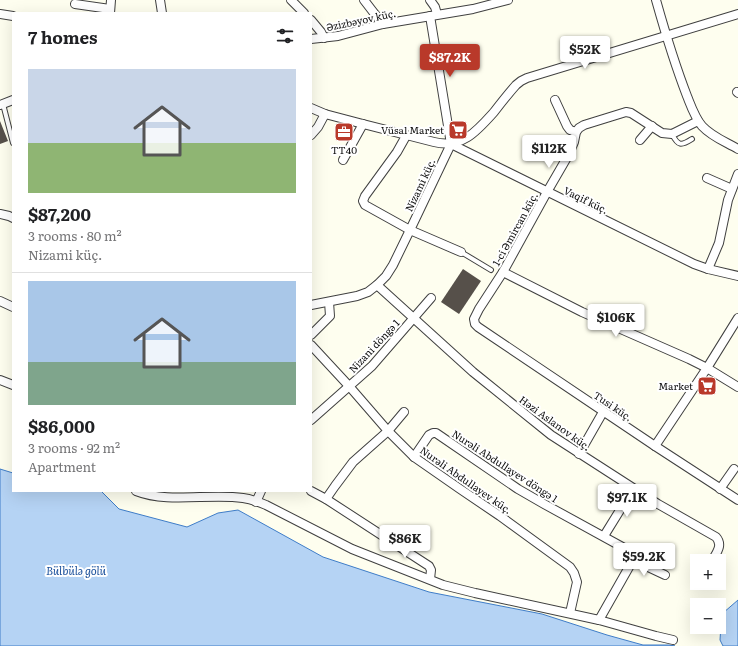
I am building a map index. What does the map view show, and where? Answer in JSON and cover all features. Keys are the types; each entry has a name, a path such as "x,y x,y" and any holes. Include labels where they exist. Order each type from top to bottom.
{"street":[{"path":"75,4 110,11 112,0"},
{"path":"162,0 162,12"},
{"path":"292,0 303,12"},
{"path":"364,0 382,24"},
{"path":"430,0 434,7 433,15 451,144 472,135 521,80 738,14"},
{"name":"Əzizbəyov küç.","path":"312,39 338,36 382,24 473,9 493,2 508,0"},
{"path":"656,0 682,82 698,122 716,137 738,149"},
{"path":"0,14 12,16"},
{"path":"312,21 324,38"},
{"path":"2,104 12,100"},
{"path":"555,100 567,126 570,130 576,132 584,125 626,112 631,113 662,133 667,134 672,134 698,122"},
{"name":"Vaqif küç.","path":"312,108 325,114 406,136 441,144 451,144 694,264 738,276"},
{"path":"312,134 318,127 325,114"},
{"path":"344,160 363,124"},
{"path":"640,140 652,126"},
{"name":"1-ci Əmircan küç.","path":"478,327 475,324 474,319 479,309 503,272 547,192 570,154 576,132"},
{"path":"406,136 397,152 365,196 363,201 369,208 410,230 461,252"},
{"name":"Nizami küç.","path":"312,305 357,296 368,292 378,285 386,276 393,265 451,144"},
{"path":"708,269 719,243 728,200 738,174"},
{"path":"707,178 732,189"},
{"path":"0,214 12,218"},
{"path":"503,272 582,312 707,368 738,387"},
{"name":"Həzi Aslanov küç.","path":"378,285 485,382 551,434 579,454 658,504 716,537 720,546 716,554"},
{"name":"Nizani döngə 1","path":"312,419 372,366 430,298"},
{"path":"0,301 12,307"},
{"path":"312,334 330,316 329,302"},
{"path":"655,446 738,318"},
{"name":"Tusi küç.","path":"478,327 603,412 738,500"},
{"name":"Nurəli Abdullayev küç.","path":"312,347 349,386 388,431 414,457 500,516 570,568 574,573 577,582 570,613"},
{"path":"0,380 12,385"},
{"path":"326,499 353,462 388,431 404,412"},
{"path":"579,454 603,412"},
{"name":"Nurəli Abdullayev döngə 1","path":"414,457 429,435 436,433 518,489 626,549 630,553 633,560"},
{"path":"720,489 734,469"},
{"path":"604,536 634,489"},
{"path":"139,492 152,496 218,494 243,498 266,505 352,549 443,585 570,613 673,640"},
{"path":"256,502 261,492"},
{"path":"312,492 326,499 429,566 431,570 430,579"},
{"path":"599,620 633,560 665,576"}],"lane":[{"path":"2,104 12,139"},
{"path":"672,134 679,144 692,139"},
{"path":"461,252 491,270"}],"water":[{"name":"Bülbülə gölü","path":"0,469 12,473 12,492 102,492 119,509 187,527 218,513 238,510 323,557 429,592 542,614 643,645 675,646 0,646"},
{"path":"738,600 738,646 723,646 720,640 720,634 726,634 726,610"}],"building":[{"path":"0,121 8,141 0,144"},
{"path":"463,269 481,281 459,314 441,302"}],"place":[{"name":"Vüsal Market","path":"458,130"},
{"name":"TT40","path":"344,132"},
{"name":"Market","path":"707,386"}]}
